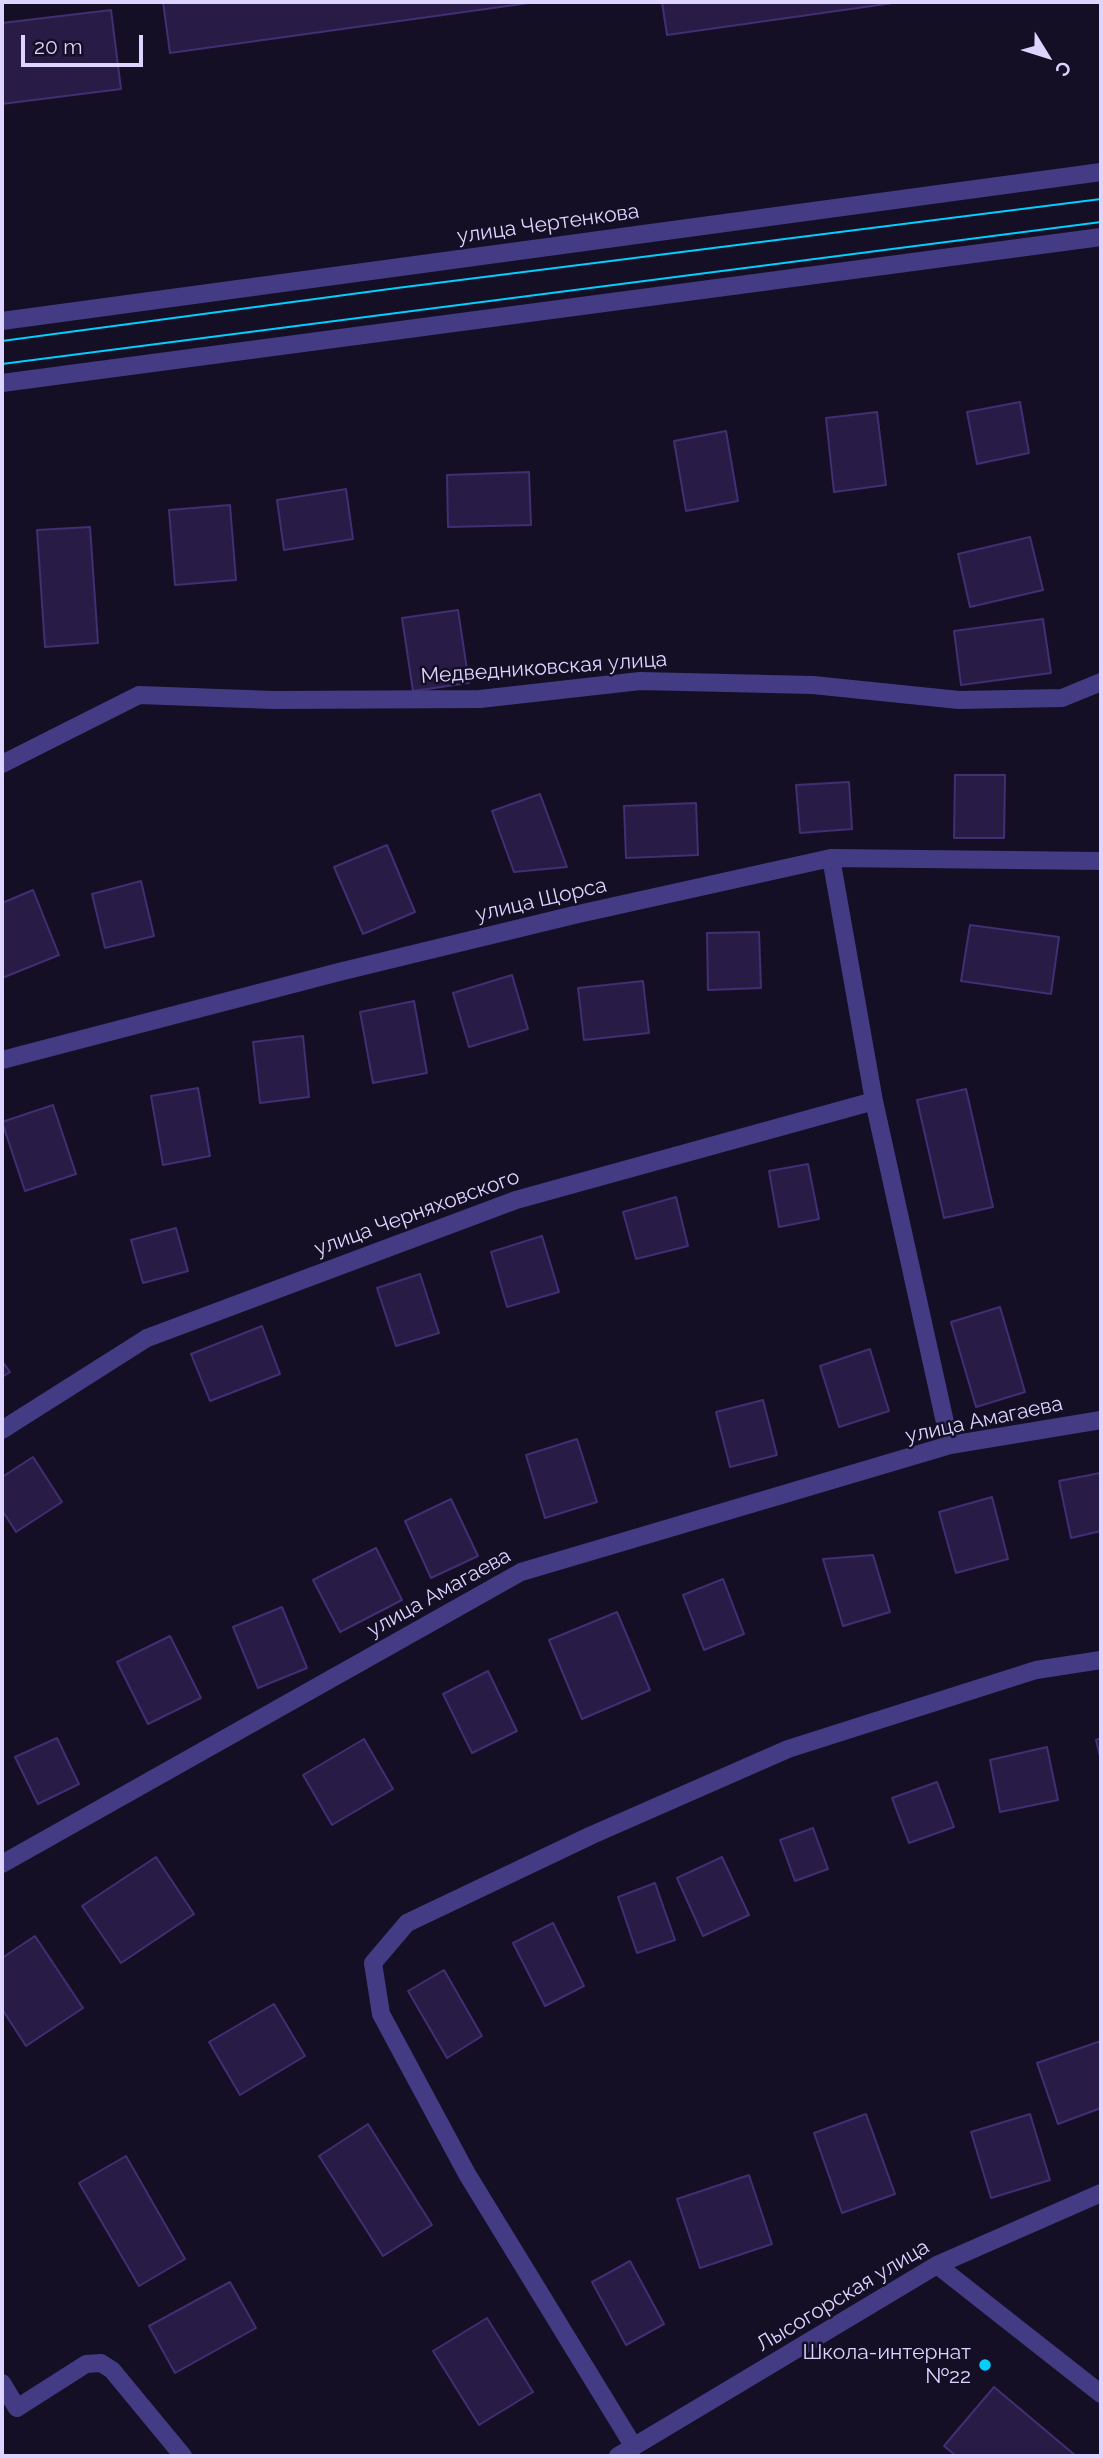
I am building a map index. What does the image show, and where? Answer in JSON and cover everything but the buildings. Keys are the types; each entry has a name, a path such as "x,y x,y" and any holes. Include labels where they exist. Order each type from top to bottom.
{"street":[{"name":"улица Чертенкова","path":"2,321 1101,172"},
{"path":"2,383 1101,237"},
{"name":"Медведниковская улица","path":"2,764 139,695 273,700 480,699 640,681 813,685 959,700 1062,698 1101,682"},
{"path":"831,858 874,1101 950,1445"},
{"name":"улица Щорса","path":"2,1059 352,968 831,858 1101,861"},
{"name":"улица Черняховского","path":"2,1430 147,1338 172,1328 516,1200 874,1101"},
{"name":"улица Амагаева","path":"2,1864 521,1572 950,1445 1101,1420"},
{"path":"626,2452 467,2174 381,2014 373,1964 407,1923 592,1835 788,1749 1036,1670 1101,1660"},
{"name":"Лысогорская улица","path":"626,2452 937,2265 1101,2193"},
{"path":"937,2265 1101,2394"},
{"path":"2,2383 10,2411 86,2364 101,2362 112,2370 183,2456"}],"tram line":[{"path":"2,341 1101,199"},
{"path":"2,364 1101,222"}],"place":[{"name":"Школа-интернат №22","path":"985,2365"}]}
